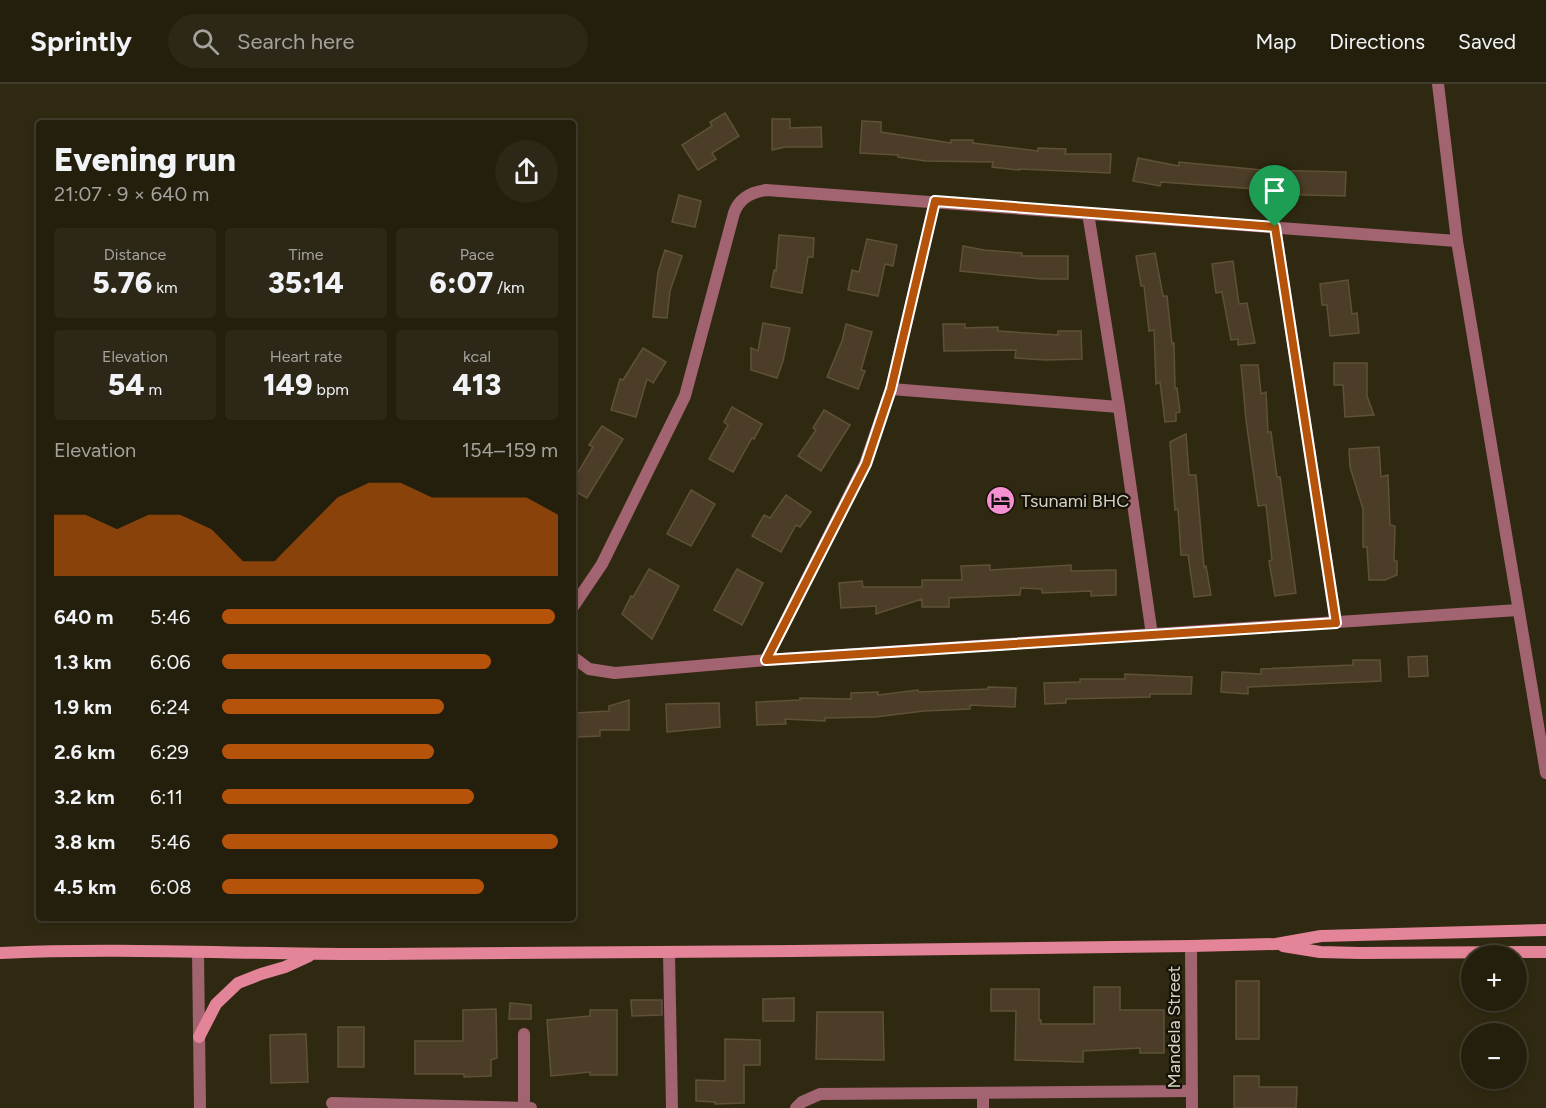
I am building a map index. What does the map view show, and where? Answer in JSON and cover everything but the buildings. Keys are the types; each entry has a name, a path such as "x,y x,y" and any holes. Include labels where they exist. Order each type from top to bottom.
{"main road":[{"path":"0,953 115,950 312,955 669,953 1191,946 1276,944 1321,936 1546,930"},
{"path":"1276,944 1330,953 1546,952"},
{"path":"199,1037 216,1004 238,983 312,955"}],"street":[{"path":"1438,84 1457,241 1546,772"},
{"path":"576,603 599,569 685,396 734,213 742,200 752,193 766,190 935,201 1457,241"},
{"path":"766,660 859,478 891,389 935,201"},
{"path":"1088,213 1152,635"},
{"path":"1275,227 1336,623"},
{"path":"891,389 1119,408"},
{"path":"576,659 589,669 615,673 766,660 1518,610"},
{"name":"Mandela Street","path":"1191,946 1192,1108"},
{"path":"198,952 200,1108"},
{"path":"669,953 672,1108"},
{"path":"332,1102 527,1107 524,1034"},
{"path":"796,1108 802,1102 820,1094 1192,1091"},
{"path":"983,1093 983,1108"}],"place":[{"name":"Tsunami BHC","path":"1000,501"}],"route":[{"path":"935,201 1275,227 1336,623 766,660 866,464 891,389 935,201"}]}
